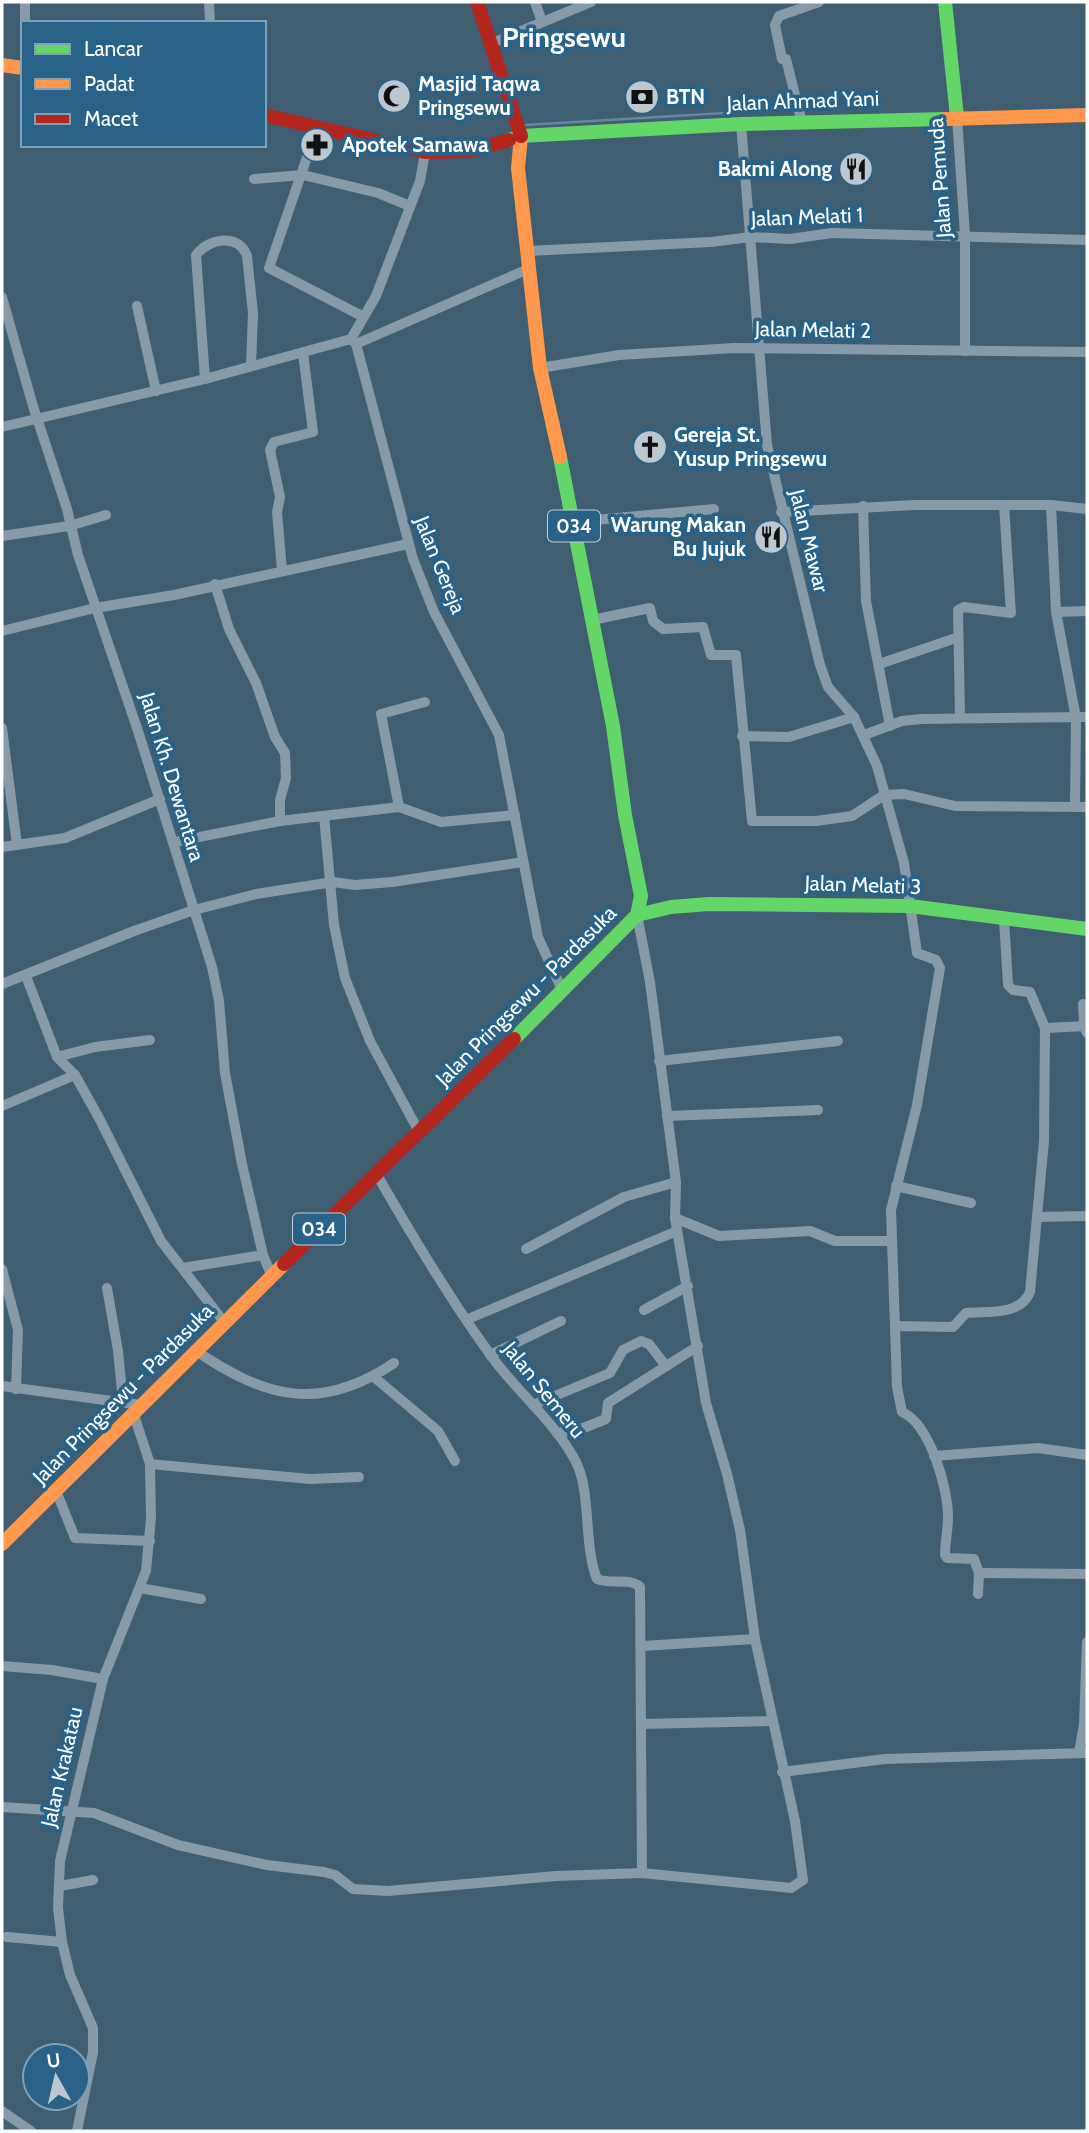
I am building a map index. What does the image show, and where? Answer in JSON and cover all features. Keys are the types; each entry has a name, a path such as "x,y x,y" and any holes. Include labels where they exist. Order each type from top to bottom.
{"main road":[{"path":"477,2 521,136"},
{"name":"Jalan Pemuda","path":"945,2 957,117"},
{"path":"2,65 21,68"},
{"name":"Jalan Ahmad Yani","path":"266,116 425,152 470,151 521,136 741,124 1087,115"},
{"name":"Jalan Pringsewu - Pardasuka","path":"2,1544 57,1493 107,1438 418,1130 563,992 637,915 641,896 613,726 555,429 540,368 518,168 521,136"},
{"name":"Jalan Melati 3","path":"637,915 671,907 709,904 910,906 1087,929"}],"street":[{"path":"24,21 25,2"},
{"path":"209,2 210,21"},
{"path":"535,2 542,22"},
{"path":"490,44 591,2"},
{"path":"803,123 786,59 782,59 775,25 779,16 819,2"},
{"name":"Jalan Pemuda","path":"957,117 965,235 965,351"},
{"name":"Jalan Mawar","path":"741,124 766,445 781,512 828,687 854,717 877,765 904,863 917,953 936,960 940,968 917,1105 896,1186"},
{"path":"317,128 269,268 362,316"},
{"path":"354,342 362,316 376,296 420,181 425,152"},
{"path":"254,179 303,175 378,193 410,206"},
{"name":"Jalan Melati 1","path":"528,251 711,243 751,237 789,239 832,233 1087,240"},
{"path":"205,379 196,255 215,241 233,242 244,249 247,256 253,313 251,365"},
{"path":"2,427 354,342 528,269"},
{"name":"Jalan Kh. Dewantara","path":"3,303 37,420 51,455 69,526 174,842 216,985 225,1073 263,1255 272,1277"},
{"path":"136,306 156,391"},
{"name":"Jalan Gereja","path":"354,342 408,544 435,612 470,674 499,735 523,862 536,913 538,937 563,992"},
{"name":"Jalan Melati 2","path":"540,368 619,355 759,349 1087,352"},
{"path":"282,570 276,512 279,497 270,450 274,442 313,432 303,353"},
{"path":"960,717 956,638 958,610 964,607 1011,613 1004,505"},
{"path":"781,512 863,506 1051,505 1087,509"},
{"path":"1051,505 1056,612 1076,718 1075,807"},
{"path":"863,506 866,601 890,726"},
{"path":"573,523 713,509"},
{"path":"2,536 69,526 106,515"},
{"path":"2,631 96,608 408,544"},
{"path":"215,584 229,629 256,683 275,737 285,753 286,778 280,800 280,821"},
{"path":"592,620 650,608 653,621 663,629 703,627 711,655 733,654 738,658 742,694 742,736 752,821 816,821 852,816 884,795 904,794 930,802 965,806 1087,807"},
{"path":"1056,612 1087,611"},
{"path":"879,664 956,638"},
{"path":"399,807 381,714 425,702"},
{"path":"742,736 789,737 854,717"},
{"path":"864,735 902,721 960,717 1087,717"},
{"path":"2,728 17,845"},
{"path":"2,847 65,838 160,799"},
{"path":"174,842 280,821 399,807 426,818 448,822 515,815"},
{"path":"324,816 333,883 334,925 345,978 370,1041 418,1130"},
{"path":"2,984 26,976 54,961 194,910 256,894 333,883 392,883 523,862"},
{"path":"2,1807 71,1810 113,1819 178,1845 267,1866 335,1875 353,1889 388,1891 556,1876 642,1873 791,1888 803,1880 795,1821 782,1772 755,1639 740,1530 706,1403 675,1218 676,1182 650,982 637,915"},
{"path":"895,1326 948,1328 957,1324 966,1313 1011,1309 1027,1300 1038,1217 1044,1141 1045,1028 1030,992 1013,990 1008,985 1004,919"},
{"path":"26,976 57,1057 75,1075 122,1167 132,1180 161,1241 224,1322"},
{"path":"1045,1028 1086,1028 1083,1004"},
{"path":"57,1057 95,1047 150,1040"},
{"path":"659,1061 838,1041"},
{"path":"2,1105 75,1075"},
{"path":"667,1116 818,1110"},
{"name":"Jalan Semeru","path":"376,1173 428,1264 490,1355 557,1433 576,1461 585,1484 584,1506 597,1579 605,1583 632,1581 640,1587 642,1873"},
{"path":"526,1249 624,1197 676,1182"},
{"path":"971,1203 896,1186 891,1241 898,1405 902,1412 915,1418 934,1456 948,1517 945,1555 947,1558 974,1559 979,1573 978,1594"},
{"path":"1038,1217 1087,1216"},
{"path":"675,1218 719,1236 810,1231 835,1241 891,1241"},
{"path":"468,1319 677,1231"},
{"path":"183,1268 263,1255"},
{"path":"2,1269 18,1330 16,1389"},
{"path":"645,1310 688,1286"},
{"path":"107,1288 118,1350 122,1402"},
{"path":"490,1355 561,1321"},
{"path":"533,1405 610,1373 623,1350 641,1340 649,1343 666,1366"},
{"path":"557,1433 606,1419 608,1403 698,1346"},
{"path":"196,1351 233,1376 258,1387 291,1393 344,1391 394,1363"},
{"path":"373,1377 439,1431 455,1461"},
{"path":"2,1386 122,1402 137,1410"},
{"name":"Jalan Krakatau","path":"77,2131 93,2052 93,2028 70,1975 62,1942 58,1908 60,1861 103,1679 140,1588 150,1541 150,1464 137,1410"},
{"path":"934,1456 1038,1447 1087,1455"},
{"path":"150,1464 310,1479 359,1477"},
{"path":"57,1493 75,1538 150,1541"},
{"path":"979,1573 1087,1574"},
{"path":"140,1588 201,1599"},
{"path":"642,1646 755,1639"},
{"path":"782,1772 885,1759 1083,1753 1087,1643"},
{"path":"2,1666 52,1670 103,1679"},
{"path":"641,1724 771,1721"},
{"path":"60,1886 93,1880"},
{"path":"7,1937 62,1942"},
{"path":"2,2111 31,2131"}],"waterway":[{"path":"525,125 741,112"}],"traffic: fast":[{"path":"945,2 957,117"},
{"path":"509,140 521,136 741,124 945,119"},
{"path":"514,1039 637,915 641,896 625,815 613,726 560,457"},
{"path":"637,915 671,907 709,904 910,906 1087,929"}],"traffic: slow":[{"path":"2,65 21,68"},
{"path":"945,119 1087,115"},
{"path":"521,136 518,168 540,368 560,457"},
{"path":"2,1544 284,1264"}],"traffic: jam":[{"path":"477,2 521,136"},
{"path":"266,115 425,152 470,151 509,140"},
{"path":"284,1264 514,1039"}],"place":[{"name":"Masjid Taqwa Pringsewu","path":"394,96"},
{"name":"BTN","path":"642,97"},
{"name":"Apotek Samawa","path":"317,145"},
{"name":"Bakmi Along","path":"856,169"},
{"name":"Gereja St. Yusup Pringsewu","path":"650,447"},
{"name":"Warung Makan Bu Jujuk","path":"771,537"}],"district":[{"name":"Pringsewu","path":"564,37"}]}
